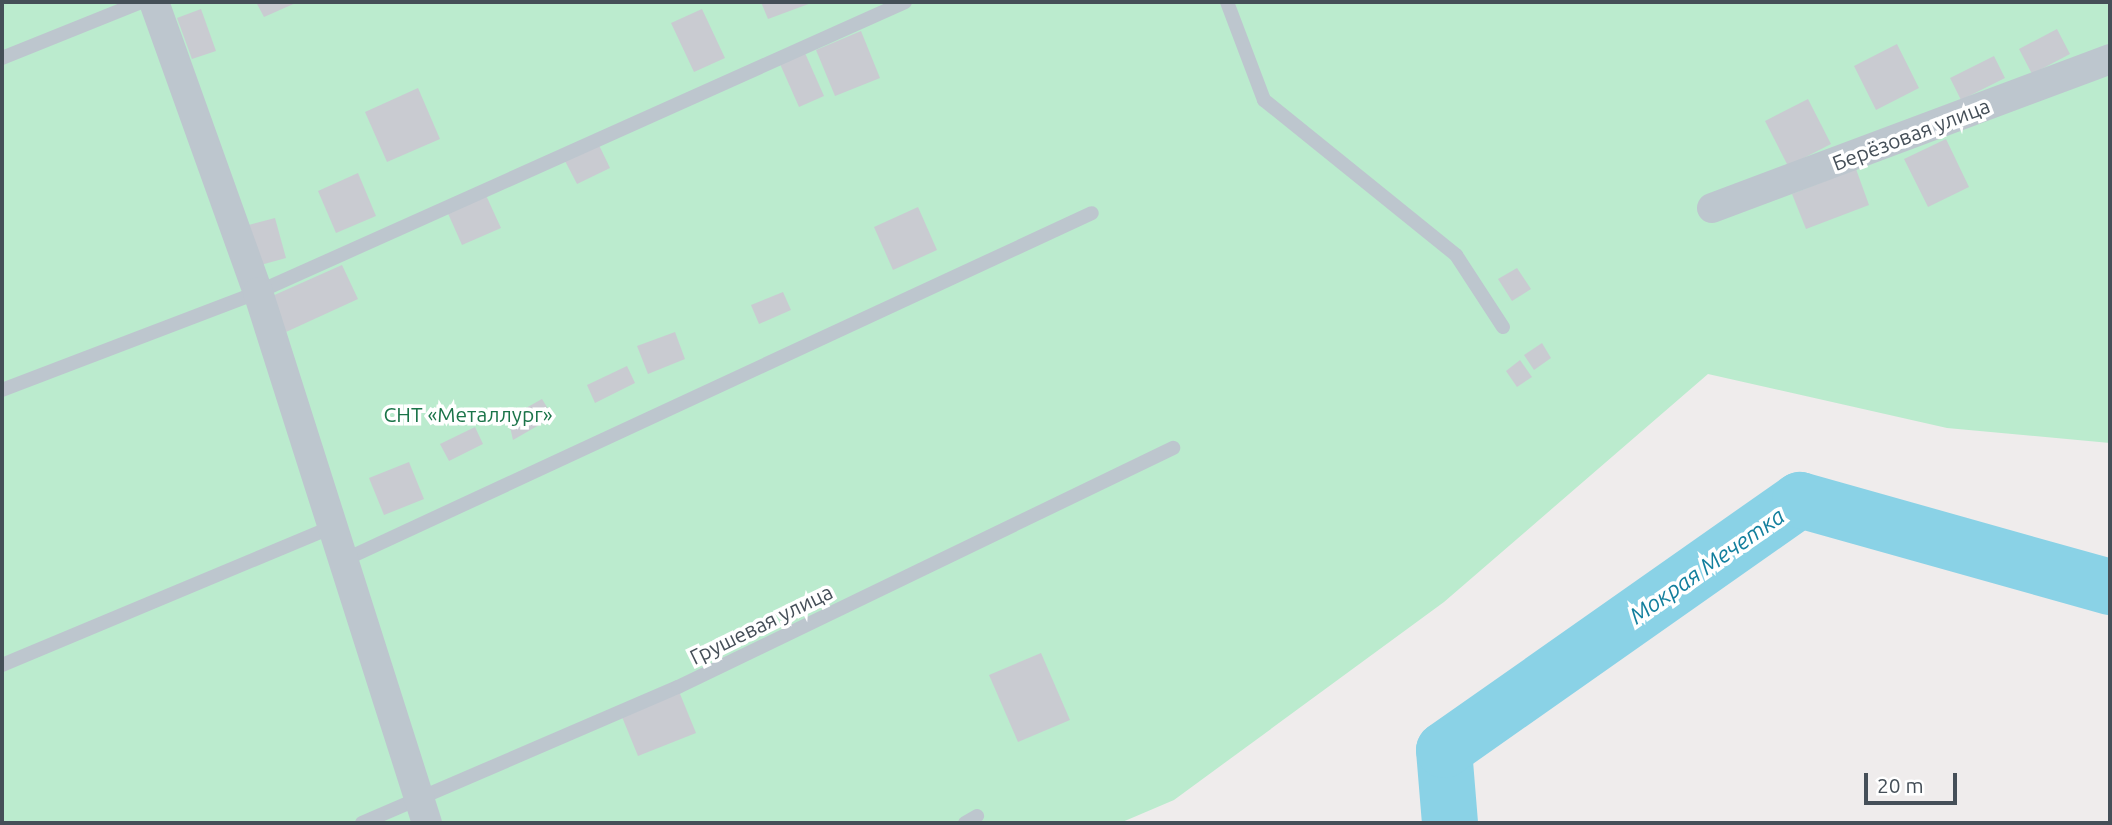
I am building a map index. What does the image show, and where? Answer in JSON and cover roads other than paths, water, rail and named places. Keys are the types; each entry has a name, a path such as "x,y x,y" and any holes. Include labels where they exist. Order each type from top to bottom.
{"street":[{"path":"154,2 258,292 346,559 422,811"},
{"name":"Берёзовая улица","path":"1712,208 2110,60"}],"lane":[{"path":"2,58 141,2"},
{"path":"2,390 258,292 905,2"},
{"path":"1227,2 1264,100 1455,255 1503,327"},
{"path":"346,559 1092,213"},
{"name":"Грушевая улица","path":"362,823 422,811 1173,449"},
{"path":"2,665 335,526"}],"waterway":[{"name":"Мокрая Мечетка","path":"1450,823 1444,750 1800,500 2110,587"}],"park label":[{"name":"СНТ «Металлург»","path":"468,414"}]}
